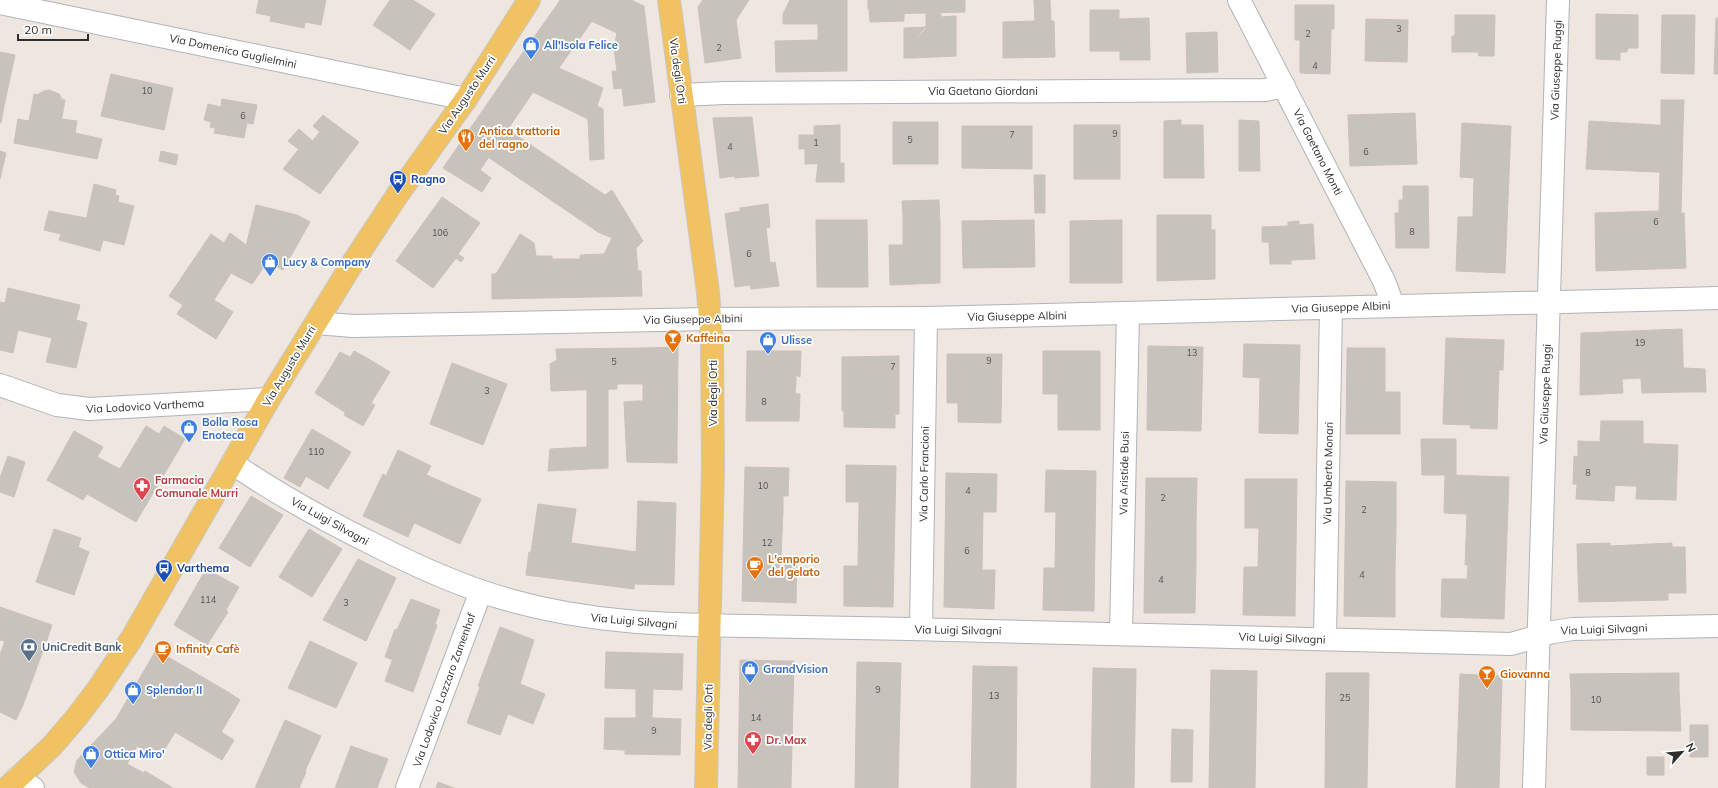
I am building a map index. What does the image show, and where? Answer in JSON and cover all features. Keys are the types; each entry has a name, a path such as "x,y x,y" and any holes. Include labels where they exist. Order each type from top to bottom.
{"main road":[{"name":"Via Augusto Murri","path":"19,785 76,718 98,689 132,638 269,399 352,264 398,194 466,99 529,0"},
{"name":"Via degli Orti","path":"669,0 710,319 713,389 706,788"}],"street":[{"name":"Via Gaetano Monti","path":"1239,0 1384,281 1393,305"},
{"name":"Via Giuseppe Ruggi","path":"1534,788 1558,0"},
{"name":"Via Domenico Guglielmini","path":"0,3 466,99"},
{"name":"Via Gaetano Giordani","path":"681,95 724,93 1265,90 1284,86"},
{"name":"Via Giuseppe Albini","path":"316,323 353,326 710,319 926,318 1128,314 1393,305 1548,304 1718,298"},
{"name":"Via Umberto Monari","path":"1325,639 1331,308"},
{"name":"Via Aristide Busi","path":"1121,633 1128,314"},
{"name":"Via Carlo Francioni","path":"921,629 926,318"},
{"name":"Via Lodovico Varthema","path":"0,385 57,405 89,409 269,399"},
{"name":"Via Luigi Silvagni","path":"232,463 254,478 355,535 426,570 481,591 510,600 582,617 641,623 710,626 1121,633 1512,644 1553,632 1574,629 1718,626"},
{"name":"Via Lodovico Lazzaro Zamenhof","path":"408,788 481,591"}],"building":[{"path":"259,0 326,0 321,25 305,22 304,28 270,21 271,16 256,13"},
{"path":"390,0 413,0 435,14 410,50 373,25"},
{"path":"560,0 631,0 644,6 655,102 624,106 622,88 614,89 612,71 617,71 614,48 617,33 557,5"},
{"path":"703,0 749,0 736,20 741,58 705,63 698,7"},
{"path":"790,0 797,0 797,24 783,24 783,14"},
{"path":"797,0 847,0 847,9 797,9"},
{"path":"868,0 965,0 965,12 884,14 884,9 868,9"},
{"path":"1034,0 1050,0 1051,21 1035,21"},
{"path":"557,5 592,21 549,82 514,65"},
{"path":"1295,5 1334,5 1334,29 1331,29 1330,74 1300,73 1300,40 1295,40"},
{"path":"797,9 847,9 847,71 776,72 775,41 818,40 818,24 797,24"},
{"path":"884,9 884,14 904,13 904,21 870,22 869,10"},
{"path":"1090,10 1119,10 1119,19 1149,18 1150,60 1120,60 1120,51 1090,51"},
{"path":"926,13 941,13 941,17 956,16 956,56 913,58 913,51 908,46 926,29"},
{"path":"1596,14 1638,15 1638,48 1628,48 1627,52 1620,52 1620,60 1596,59"},
{"path":"1455,15 1495,15 1494,56 1479,56 1478,52 1452,52 1452,36 1455,36"},
{"path":"1662,15 1695,15 1694,74 1661,73"},
{"path":"1716,18 1718,18 1718,74 1714,74"},
{"path":"1366,19 1408,20 1407,62 1365,61"},
{"path":"1054,21 1055,57 1003,58 1003,22"},
{"path":"926,27 908,46 913,51 913,58 904,58 904,28"},
{"path":"1217,32 1218,72 1187,73 1186,33"},
{"path":"0,52 15,55 4,106 0,105"},
{"path":"514,65 542,79 480,170 491,178 482,192 443,168"},
{"path":"559,68 603,88 597,106 549,82"},
{"path":"111,74 173,88 164,130 101,116"},
{"path":"542,79 603,109 604,159 590,160 588,119 533,92"},
{"path":"49,90 59,94 62,99 65,100 62,117 55,116 56,106 40,103 37,124 60,129 62,119 77,121 74,139 32,133 34,122 29,121 34,94 37,95"},
{"path":"222,99 257,105 253,124 247,123 244,138 214,133 215,129 219,129 221,117 213,115 211,122 204,120 208,104 221,107"},
{"path":"1661,100 1684,100 1683,127 1661,125"},
{"path":"40,103 56,106 55,116 62,117 60,129 37,124"},
{"path":"0,105 4,106 1,123 0,123"},
{"path":"1415,113 1417,164 1350,166 1348,115"},
{"path":"213,115 221,117 219,129 210,127"},
{"path":"323,115 359,142 320,194 283,169 298,150 306,155 315,143 313,140 320,132 313,126"},
{"path":"752,117 759,176 735,178 735,176 720,178 713,118"},
{"path":"18,119 34,122 32,133 74,139 75,133 102,139 97,159 14,143"},
{"path":"1181,120 1181,125 1203,125 1204,178 1164,178 1164,121"},
{"path":"1239,120 1259,121 1260,171 1239,171"},
{"path":"1589,121 1622,123 1621,128 1596,126 1594,166 1678,170 1680,131 1657,130 1657,125 1683,127 1682,173 1586,169"},
{"path":"893,122 938,122 938,164 893,164"},
{"path":"1462,123 1511,126 1505,273 1456,271 1458,217 1473,217 1474,178 1460,177"},
{"path":"1622,123 1657,125 1657,130 1680,131 1678,170 1594,166 1596,126 1621,128"},
{"path":"840,125 840,163 805,164 805,149 799,149 799,135 814,135 814,126"},
{"path":"1074,125 1120,125 1120,179 1074,179"},
{"path":"962,126 1032,126 1032,169 962,168"},
{"path":"299,129 315,143 306,155 288,141"},
{"path":"507,129 605,195 612,190 643,241 636,248 598,232 488,157"},
{"path":"0,151 6,153 0,179"},
{"path":"161,151 178,155 176,165 159,161"},
{"path":"844,163 844,182 816,182 818,164"},
{"path":"1660,172 1682,173 1681,213 1659,214"},
{"path":"1034,175 1045,175 1045,213 1035,213"},
{"path":"94,184 116,190 115,195 119,196 118,202 134,206 124,245 103,240 108,221 87,216"},
{"path":"1403,186 1428,186 1429,248 1396,248 1395,213 1399,213 1399,200 1403,200"},
{"path":"442,197 480,223 458,254 464,258 461,262 456,258 433,288 396,261"},
{"path":"939,200 940,223 926,224 926,213 903,215 902,201"},
{"path":"768,204 770,227 766,228 770,263 775,262 779,286 751,289 750,285 735,287 725,214 740,211 740,208"},
{"path":"256,205 297,215 310,222 283,270 266,260 276,247 266,240 257,253 246,246"},
{"path":"49,211 86,218 83,231 64,225 61,234 44,230"},
{"path":"1659,211 1659,214 1684,213 1686,268 1596,271 1595,213"},
{"path":"926,213 926,224 940,223 940,283 890,285 889,245 903,245 903,215"},
{"path":"1157,215 1211,215 1211,229 1200,229 1200,225 1169,224 1169,231 1157,231"},
{"path":"87,216 94,218 89,237 103,240 100,251 59,240 64,225 83,231"},
{"path":"94,218 108,221 103,240 89,237"},
{"path":"816,220 867,220 868,287 817,287"},
{"path":"1034,220 1035,267 963,268 962,221"},
{"path":"1122,220 1122,283 1070,283 1070,221"},
{"path":"1299,221 1299,225 1313,224 1315,259 1291,260 1291,264 1270,264 1269,242 1262,242 1262,227 1288,226 1288,222"},
{"path":"1169,224 1200,225 1200,229 1215,230 1215,279 1157,281 1157,231 1169,231"},
{"path":"230,233 268,261 252,284 231,273 214,300 233,312 216,339 177,314 183,305 169,296 211,234 224,243"},
{"path":"520,234 534,243 536,256 552,256 552,259 580,259 580,255 604,254 612,238 636,248 638,271 641,271 642,296 492,299 492,274 496,274"},
{"path":"266,240 276,247 266,260 257,253"},
{"path":"8,288 80,305 76,320 87,323 76,368 46,362 52,338 18,330 13,353 0,350 0,302 5,303"},
{"path":"1682,329 1684,392 1642,393 1641,378 1622,379 1623,393 1580,395 1581,333"},
{"path":"1446,338 1504,340 1503,370 1499,370 1497,429 1470,428 1471,425 1443,424"},
{"path":"1244,344 1300,345 1298,434 1259,433 1260,378 1243,377"},
{"path":"1148,346 1203,347 1201,431 1147,430"},
{"path":"678,347 677,449 648,448 648,437 636,437 636,401 639,401 639,406 659,406 659,377 643,377 643,384 617,384 617,389 579,390 579,386 561,386 560,371 577,371 577,366 645,365 645,348"},
{"path":"645,348 645,365 577,366 577,371 560,371 561,386 579,386 579,390 551,391 550,364 557,360 556,349"},
{"path":"1347,348 1385,348 1385,392 1400,392 1400,434 1346,434"},
{"path":"354,351 367,358 349,388 336,381"},
{"path":"747,351 801,351 800,377 796,375 796,383 774,383 774,408 786,408 786,393 800,394 799,421 746,421"},
{"path":"1043,351 1100,351 1100,430 1058,430 1058,394 1043,394"},
{"path":"340,352 350,357 336,381 349,388 367,358 390,372 371,403 375,405 363,426 344,415 349,408 324,391 336,371 331,367"},
{"path":"947,354 1002,354 1001,423 958,422 958,403 947,403"},
{"path":"899,356 899,414 895,414 895,428 844,427 844,411 842,411 842,357"},
{"path":"452,363 507,384 483,445 430,424"},
{"path":"331,367 336,371 324,391 349,408 346,413 315,393"},
{"path":"1683,368 1705,369 1706,392 1684,392"},
{"path":"643,377 659,377 659,406 639,406 639,401 643,401"},
{"path":"774,383 796,383 795,394 786,393 786,408 774,408"},
{"path":"608,389 608,468 548,471 550,449 587,447 587,390"},
{"path":"636,401 636,437 648,437 648,448 677,449 677,463 627,462 624,402"},
{"path":"1601,421 1643,421 1643,444 1600,442"},
{"path":"146,426 159,434 164,426 185,439 136,522 87,494 83,500 47,480 74,431 103,447 97,457 120,469"},
{"path":"312,429 351,452 328,489 290,467"},
{"path":"1421,439 1456,439 1456,475 1422,475"},
{"path":"1578,441 1678,445 1676,500 1636,499 1637,486 1660,487 1661,458 1643,458 1642,465 1608,464 1607,485 1615,485 1614,501 1576,499 1577,484 1573,484 1574,456 1578,457"},
{"path":"398,450 431,466 426,475 415,470 395,514 414,523 408,537 363,516 383,474 386,476"},
{"path":"8,456 25,462 14,497 0,492 0,478"},
{"path":"1643,458 1661,458 1660,487 1607,485 1608,464 1642,465"},
{"path":"846,465 896,466 893,607 844,606 844,566 858,566 859,502 846,502"},
{"path":"290,467 306,476 300,487 284,478"},
{"path":"745,467 789,468 788,496 760,495 760,511 783,511 781,557 770,557 769,589 782,589 783,557 797,558 796,603 742,601"},
{"path":"415,470 481,499 460,544 395,514"},
{"path":"1046,470 1096,471 1094,611 1043,610 1044,568 1055,568 1056,512 1045,512"},
{"path":"946,473 997,474 996,512 983,512 982,570 995,570 994,609 944,607"},
{"path":"1445,475 1509,477 1504,619 1441,617 1442,579 1463,579 1463,590 1472,590 1472,598 1485,598 1485,580 1467,580 1468,565 1465,565 1467,514 1444,513"},
{"path":"1146,478 1197,478 1196,526 1183,525 1182,565 1196,565 1195,613 1144,613"},
{"path":"1245,479 1297,479 1295,616 1243,615 1244,567 1258,567 1259,528 1245,528"},
{"path":"1346,481 1396,482 1396,530 1380,529 1380,569 1395,569 1395,617 1344,616"},
{"path":"760,495 783,495 783,511 760,511"},
{"path":"251,496 283,515 250,567 219,548"},
{"path":"638,501 676,503 674,585 635,584"},
{"path":"538,504 576,509 571,543 637,552 634,589 526,575"},
{"path":"1183,525 1196,526 1196,565 1182,565"},
{"path":"54,529 81,538 78,547 89,552 74,595 36,582"},
{"path":"309,529 342,549 312,597 279,577"},
{"path":"1380,529 1396,530 1395,569 1380,569"},
{"path":"1610,543 1610,546 1672,543 1672,568 1668,568 1668,600 1579,602 1577,544"},
{"path":"1671,547 1685,547 1686,593 1668,593 1668,568 1672,568"},
{"path":"770,557 783,557 782,589 769,589"},
{"path":"358,559 396,578 366,641 323,620"},
{"path":"206,569 239,587 226,610 228,612 207,645 174,625"},
{"path":"1463,579 1485,580 1485,598 1472,598 1472,590 1463,590"},
{"path":"411,599 419,602 402,641 399,641 393,660 385,657 395,629 397,630"},
{"path":"419,602 440,610 435,624 437,625 413,692 385,681 399,641 402,641"},
{"path":"0,607 52,625 48,637 0,620"},
{"path":"0,620 11,624 5,641 0,640"},
{"path":"11,624 48,637 23,705 0,696 0,655"},
{"path":"500,627 534,640 520,684 545,694 533,724 508,714 500,735 467,723 480,687 478,686"},
{"path":"310,641 357,663 336,708 288,688"},
{"path":"156,650 228,692 206,726 174,705 146,751 137,746 127,764 144,773 145,771 173,788 90,788 81,783 74,772 77,760 116,719"},
{"path":"606,652 683,654 682,690 653,689 652,718 681,719 680,755 625,754 625,750 604,749 605,718 636,718 636,714 645,714 646,698 636,698 636,689 605,688"},
{"path":"740,660 785,661 783,788 738,788"},
{"path":"785,661 794,661 791,788 783,788"},
{"path":"857,662 901,663 898,788 855,788"},
{"path":"973,666 1017,667 1016,788 971,788"},
{"path":"1093,668 1136,669 1134,788 1091,788"},
{"path":"1211,670 1257,671 1255,788 1209,788"},
{"path":"1326,673 1369,673 1367,788 1325,788"},
{"path":"1679,673 1679,690 1571,691 1570,674"},
{"path":"1460,674 1502,676 1499,788 1456,788"},
{"path":"1679,690 1681,731 1571,730 1571,691"},
{"path":"228,692 240,700 220,734 206,726"},
{"path":"0,696 23,705 16,720 0,712"},
{"path":"636,698 646,698 645,714 636,714"},
{"path":"174,705 193,716 192,718 234,740 222,760 175,732 159,759 146,751"},
{"path":"285,720 321,736 299,788 255,788"},
{"path":"1690,725 1708,725 1708,757 1690,757"},
{"path":"1172,729 1193,730 1192,782 1171,782"},
{"path":"351,746 388,759 377,788 335,788"},
{"path":"1647,757 1664,757 1664,775 1647,775"},
{"path":"438,782 454,788 436,788"}],"place":[{"name":"All'Isola Felice","path":"531,60"},
{"name":"Antica trattoria del ragno","path":"466,152"},
{"name":"Ragno","path":"398,194"},
{"name":"Lucy & Company","path":"270,277"},
{"name":"Kaffeina","path":"673,353"},
{"name":"Ulisse","path":"768,355"},
{"name":"Bolla Rosa Enoteca","path":"189,443"},
{"name":"Farmacia Comunale Murri","path":"142,501"},
{"name":"L'emporio del gelato","path":"755,580"},
{"name":"Varthema","path":"164,583"},
{"name":"UniCredit Bank","path":"29,662"},
{"name":"Infinity Cafè","path":"163,664"},
{"name":"GrandVision","path":"750,684"},
{"name":"Giovanna","path":"1487,689"},
{"name":"Splendor II","path":"133,705"},
{"name":"Dr. Max","path":"753,755"},
{"name":"Ottica Miro'","path":"91,769"}]}
